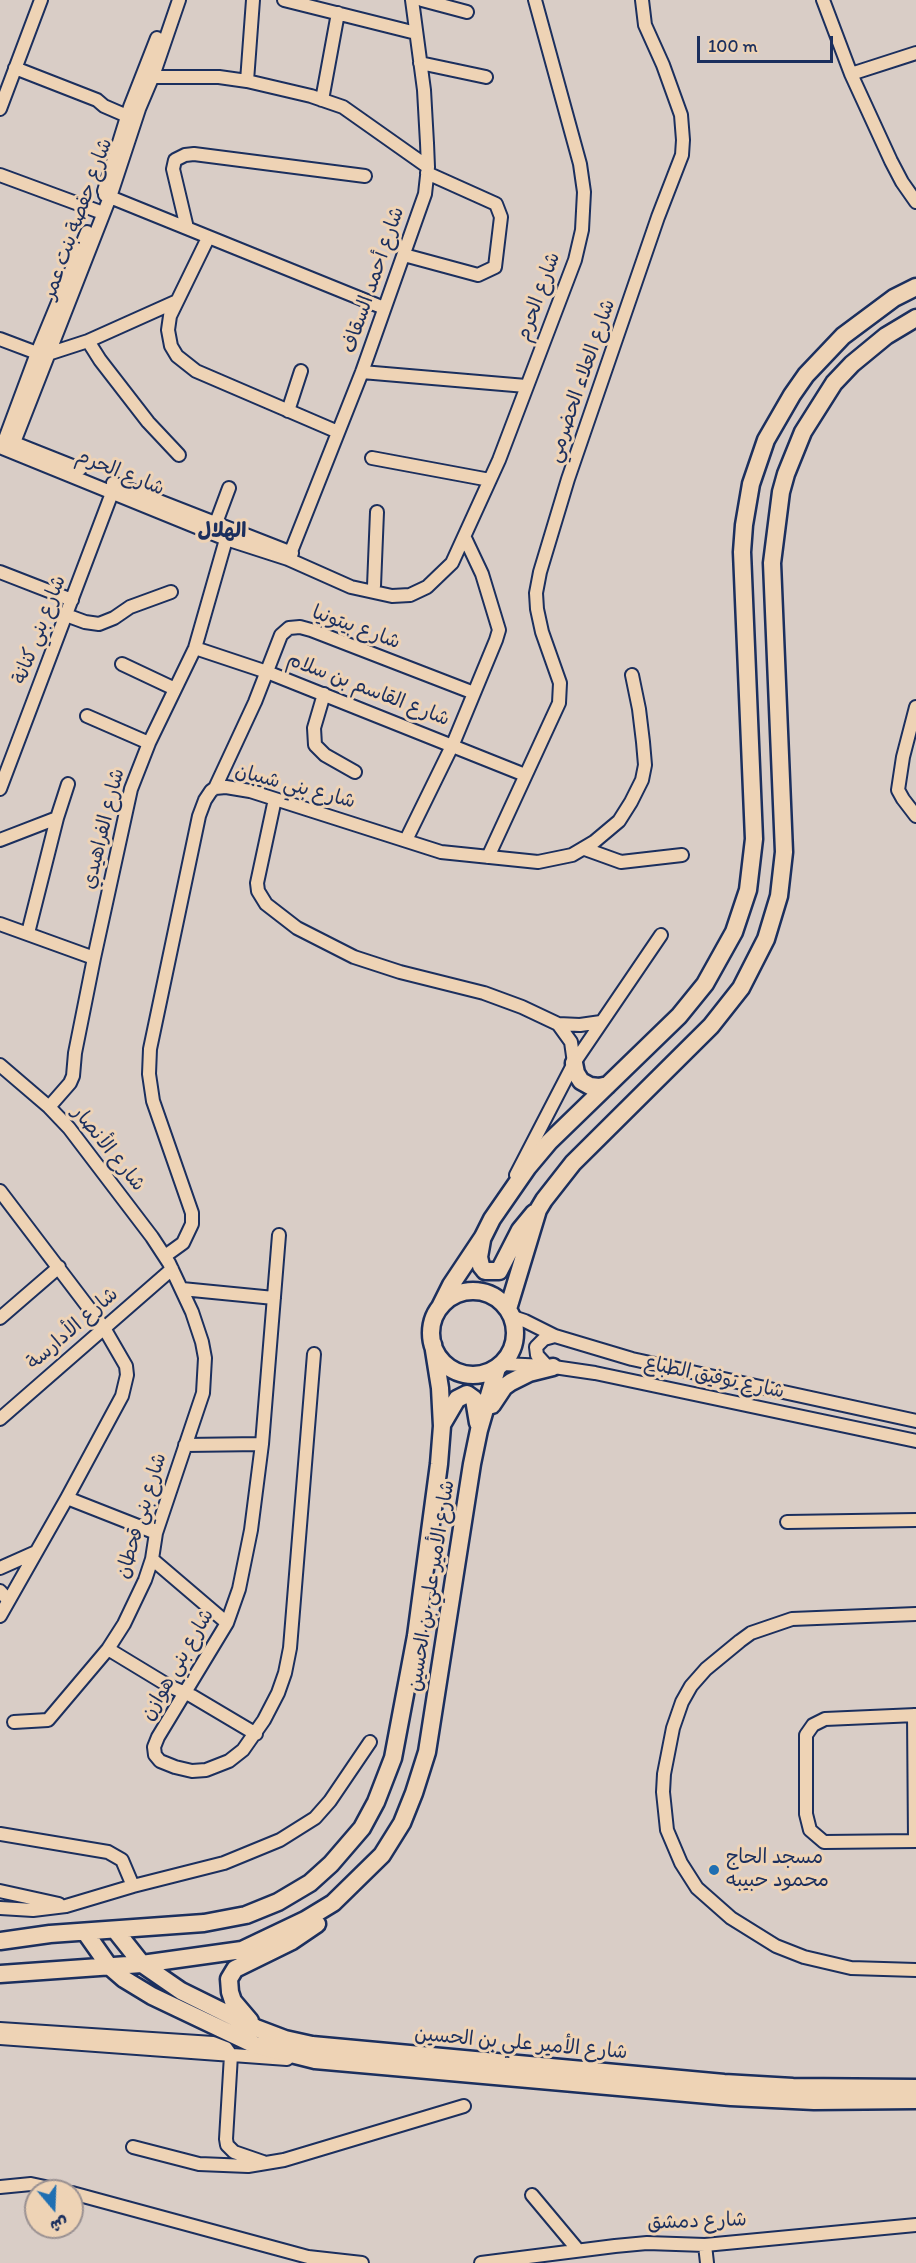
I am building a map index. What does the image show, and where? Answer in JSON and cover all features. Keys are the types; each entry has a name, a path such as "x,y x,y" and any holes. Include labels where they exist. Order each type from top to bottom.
{"main road":[{"path":"440,1307 456,1294 476,1291 496,1297 511,1313 516,1330 515,1342 510,1354 500,1366 479,1375 459,1373 442,1362 432,1344 432,1324 440,1307 451,1285 483,1237 508,1193 549,1142 679,1016 705,984 734,932 748,890 754,839 742,552 747,499 766,440 792,394 822,357 867,317 894,298 916,287"},
{"path":"483,1237 479,1257 481,1266 485,1271 499,1271 520,1230 538,1210 554,1186 573,1163 711,1026 741,988 759,956 773,921 784,860 772,562 781,492 803,432 834,383 852,364 886,336 916,318"},
{"path":"574,1063 576,1073 590,1086 599,1087 608,1084"},
{"path":"511,1313 538,1210"},
{"name":"شارع الأمير علي بن الحسين","path":"0,1941 204,1923 246,1914 278,1902 310,1883 332,1864 362,1828 376,1802 393,1758 416,1636 442,1426 440,1388 432,1344"},
{"name":"شارع الأمير علي بن الحسين","path":"0,1974 142,1964 242,1950 305,1920 333,1903 382,1855 392,1841 414,1793 424,1763 466,1497 479,1430 500,1366"},
{"path":"479,1430 504,1387 529,1373 550,1367"},
{"path":"442,1426 457,1399 467,1394 473,1396 476,1403 479,1430"},
{"path":"256,2028 233,2001 230,1979 235,1969 271,1952 313,1927 333,1903"},
{"name":"شارع الأمير علي بن الحسين","path":"115,1930 142,1964 181,1990 256,2028 285,2039 312,2045 591,2072 793,2087 916,2088"},
{"name":"شارع الأمير علي بن الحسين","path":"85,1932 109,1966 130,1983 152,1996 255,2045 315,2060 731,2097 814,2101 916,2100"}],"street":[{"path":"0,109 40,0"},
{"name":"شارع حفصة بنت عمر","path":"147,77 172,0"},
{"name":"شارع حفصة بنت عمر","path":"5,444 100,212 132,113 179,0"},
{"path":"247,81 253,0"},
{"path":"284,0 416,33"},
{"name":"شارع أحمد السقاف","path":"290,556 362,372 425,194 428,170 420,63 412,0"},
{"path":"422,0 466,12"},
{"name":"شارع الحرم","path":"290,556 351,587 384,596 410,594 419,592 452,563 465,538 490,480 575,260 582,230 584,192 580,164 536,0"},
{"name":"شارع العلاء الحضرمي","path":"488,857 559,703 560,683 542,632 537,609 536,593 540,572 568,479 658,217 672,186 682,155 681,115 667,74 645,24 642,0"},
{"path":"823,0 851,74 896,171 916,202"},
{"path":"322,100 339,14"},
{"path":"851,74 916,53"},
{"path":"420,63 486,77"},
{"path":"15,68 98,100 112,101 132,113"},
{"path":"147,77 219,77 247,81 343,107 428,170 496,204 501,217 495,267 478,275 404,255"},
{"path":"187,228 173,169 175,160 184,155 205,155 365,176"},
{"path":"0,175 100,212"},
{"path":"106,196 384,308"},
{"path":"208,238 175,303 168,330 171,346 177,356 196,371 338,432"},
{"path":"0,339 43,353 88,341 175,303"},
{"path":"88,341 148,422 179,455"},
{"path":"288,411 301,370"},
{"path":"362,372 526,386"},
{"name":"شارع الحرم","path":"5,444 227,534 352,579 375,586 405,590 427,586"},
{"path":"372,458 490,480"},
{"name":"شارع بني كنانة","path":"0,789 114,487"},
{"path":"214,528 229,488"},
{"path":"375,586 377,512"},
{"name":"شارع الفراهيدي","path":"49,1107 70,1083 73,1076 75,1053 94,958 131,789 149,743 195,648 227,534"},
{"path":"406,840 453,744 499,630 482,574 465,538"},
{"path":"0,572 72,600"},
{"path":"66,615 99,624 114,618 130,607 171,591"},
{"name":"شارع بيتونيا","path":"215,788 267,672 280,635 289,628 300,627 474,693"},
{"name":"شارع القاسم بن سلام","path":"195,648 267,672 453,744 525,775"},
{"path":"122,664 175,689"},
{"name":"شارع بني شيبان","path":"165,1256 183,1243 189,1233 192,1214 153,1101 149,1074 150,1049 199,816 205,800 215,788 233,788 275,799 441,852 538,862 556,859 585,849 618,821 632,802 642,780 645,765 643,742 632,675"},
{"path":"324,694 314,728 315,745 325,755 355,772"},
{"path":"916,707 903,757 898,790 916,816"},
{"path":"87,716 149,743"},
{"path":"28,933 57,818 68,784"},
{"path":"275,799 257,883 261,898 281,917 314,938 354,957 400,972 484,993 558,1024 580,1025 601,1022"},
{"path":"0,840 57,818"},
{"path":"585,849 621,862 682,855"},
{"path":"0,924 94,958"},
{"path":"508,1193 574,1063 661,935"},
{"path":"558,1024 571,1042 574,1063"},
{"name":"شارع الأنصار","path":"0,1065 49,1107 94,1160 165,1256 172,1269"},
{"path":"0,1191 104,1328 126,1366 126,1381 122,1396 36,1552 4,1596 0,1616"},
{"name":"شارع بني هوازن","path":"279,1235 262,1444 251,1530 239,1589 227,1623 154,1747 155,1755 160,1761 183,1769 206,1770 229,1761 243,1750 256,1734 278,1692 290,1647 314,1354"},
{"path":"0,1318 58,1267"},
{"name":"شارع بني قحطان","path":"14,1722 48,1720 108,1649 124,1624 145,1580 152,1559 156,1533 203,1394 205,1358 202,1341 192,1312 172,1269"},
{"name":"شارع الأدارسة","path":"0,1419 172,1269"},
{"path":"182,1289 274,1298"},
{"name":"شارع توفيق الطباع","path":"511,1313 555,1336 632,1359 916,1421"},
{"path":"550,1367 537,1355 536,1347 544,1339 555,1336"},
{"name":"شارع توفيق الطباع","path":"500,1366 550,1367 605,1375 916,1441"},
{"path":"185,1444 262,1444"},
{"path":"67,1498 156,1533"},
{"path":"787,1522 916,1520"},
{"path":"0,1568 36,1552"},
{"path":"152,1559 227,1623"},
{"path":"916,1614 792,1619 752,1633 740,1641 706,1669 691,1686 682,1702 673,1728 663,1792 667,1830 681,1863 697,1887 721,1910 776,1946 804,1957 851,1968 916,1970"},
{"path":"108,1649 256,1734"},
{"path":"915,1715 916,1841 824,1842 810,1830 806,1814 806,1735 813,1725 825,1719 915,1715"},
{"path":"0,1908 33,1910 66,1906 224,1863 280,1840 315,1818 330,1801 370,1742"},
{"path":"0,1834 108,1852 122,1860 133,1886"},
{"path":"0,1891 66,1906"},
{"name":"شارع الأمير علي بن الحسين","path":"0,2029 213,2043 225,2048 231,2055"},
{"name":"شارع الأمير علي بن الحسين","path":"0,2038 315,2060"},
{"path":"231,2055 227,2145 234,2152 268,2164"},
{"path":"133,2147 199,2164 248,2166 268,2164 464,2106"},
{"path":"0,2187 24,2185"},
{"path":"532,2195 578,2250"},
{"path":"84,2196 308,2257 362,2263"},
{"name":"شارع دمشق","path":"481,2263 646,2243 705,2245 916,2225"},
{"path":"705,2245 707,2263"}],"place":[{"name":"مسجد الحاج محمود حبيبه","path":"714,1870"}],"district":[{"name":"الهلال","path":"222,532"}]}
